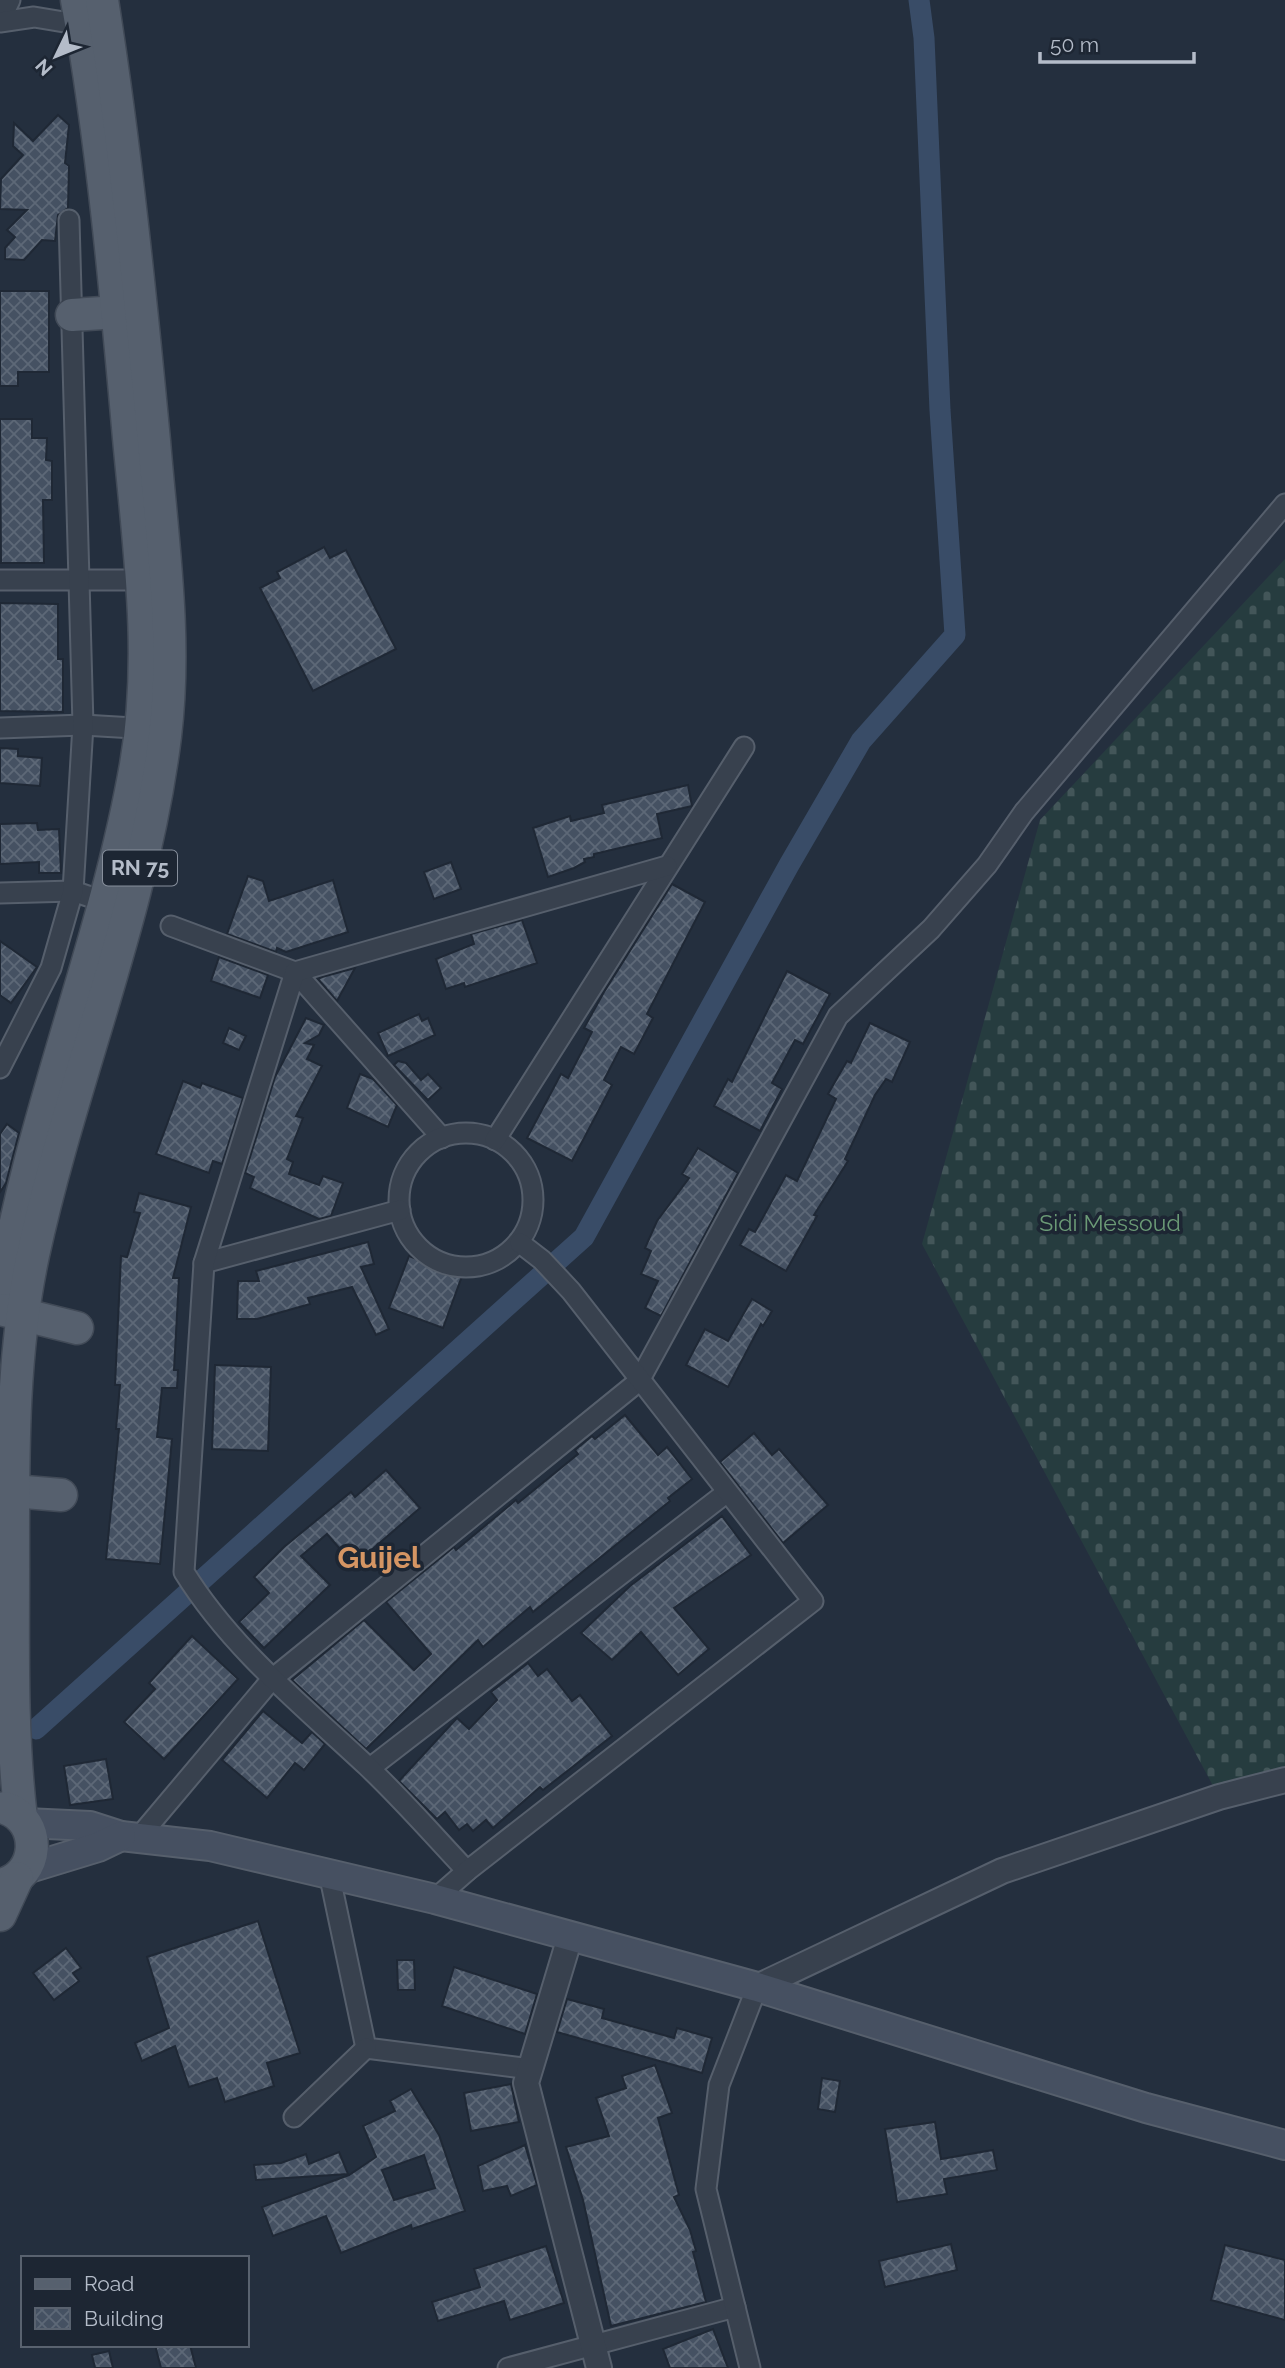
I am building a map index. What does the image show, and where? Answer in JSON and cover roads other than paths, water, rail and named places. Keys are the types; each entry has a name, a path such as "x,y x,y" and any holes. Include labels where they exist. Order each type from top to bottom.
{"main road":[{"name":"RN 75","path":"16,1816 13,1491 6,1310 17,1221 105,902 129,801 154,729 118,313 102,0"},
{"name":"RN 75","path":"6,1310 40,1226 131,908 154,729 170,656 168,606 141,307 106,100 80,13"},
{"path":"72,315 118,313"},
{"path":"6,1310 77,1328"},
{"path":"13,1491 61,1495"},
{"path":"16,1816 90,1826 130,1836 210,1846 435,1899 757,1987 1146,2108 1285,2145"},
{"path":"0,1915 14,1877 33,1846 16,1816"},
{"path":"14,1877 130,1836"}],"street":[{"path":"0,21 10,0"},
{"path":"0,21 80,13"},
{"path":"0,1068 51,968 73,891 83,725 69,220"},
{"path":"130,1836 272,1679 639,1381 838,1016 939,920 987,865 1024,812 1285,504"},
{"path":"0,580 142,580"},
{"path":"0,728 83,725 154,729"},
{"path":"495,1140 744,747"},
{"path":"295,972 667,866"},
{"path":"0,893 73,891 105,902"},
{"path":"171,926 295,972 442,1138"},
{"path":"295,972 204,1264 184,1572 208,1606 272,1679 370,1768 467,1871"},
{"path":"474,1133 495,1140 513,1152 526,1169 533,1190 533,1211 520,1243 495,1262 473,1268 450,1266 429,1257 413,1242 402,1222 400,1210 402,1178 413,1158 430,1143 442,1138 474,1133"},
{"path":"204,1264 400,1210"},
{"path":"435,1899 467,1871 813,1601 726,1493 571,1291 542,1260 520,1243"},
{"path":"370,1768 726,1493"},
{"path":"750,2368 706,2189 719,2085 757,1987 1002,1871 1219,1797 1285,1780"},
{"path":"328,1873 366,2048"},
{"path":"570,1937 526,2084 596,2357"},
{"path":"366,2048 531,2069"},
{"path":"294,2117 366,2048"},
{"path":"508,2368 596,2357 735,2307"}],"waterway":[{"path":"36,1729 584,1237 789,865 861,741 955,635 940,410 924,38 919,0"}],"district":[{"name":"Guijel","path":"379,1558"}],"park label":[{"name":"Sidi Messoud","path":"1110,1223"}]}
